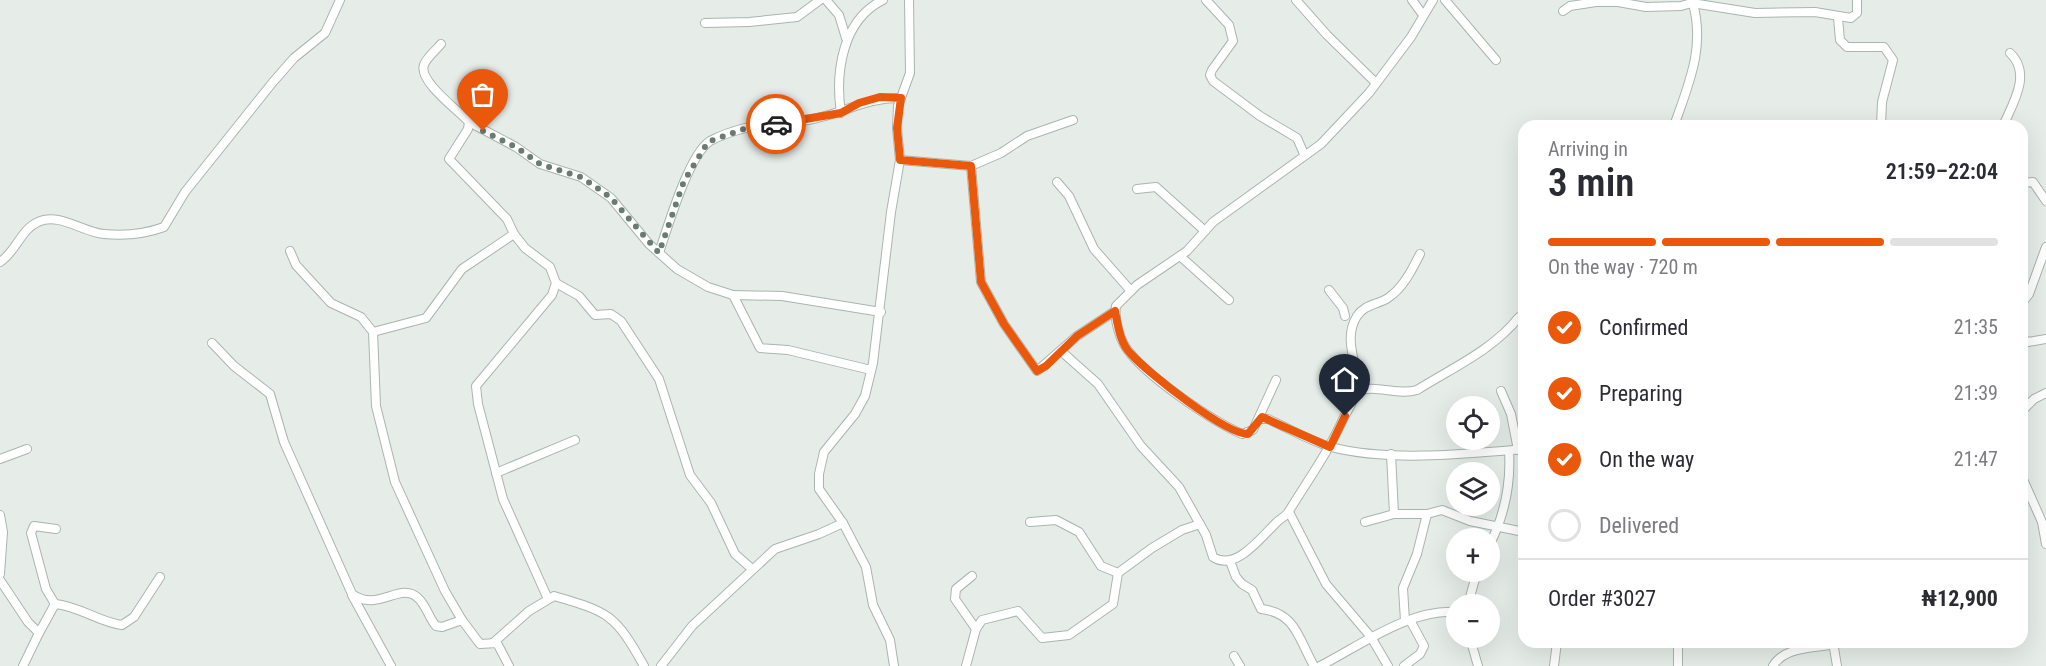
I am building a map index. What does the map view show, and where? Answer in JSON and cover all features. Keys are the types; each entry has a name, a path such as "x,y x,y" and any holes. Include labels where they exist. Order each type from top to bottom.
{"street":[{"path":"0,262 16,247 29,227 46,218 57,219 77,228 103,234 138,235 164,227 185,192 273,82 294,58 325,33 340,0"},
{"path":"705,23 797,17 820,0"},
{"path":"826,0 839,15 846,38 839,96 841,113"},
{"path":"846,38 854,26 883,0"},
{"path":"894,666 890,640 873,605 866,567 843,523 819,489 820,462 824,452 855,414 865,396 871,370 881,312 891,212 900,160 897,128 901,98 910,73 909,0"},
{"path":"1206,0 1230,25 1233,41 1212,70 1210,75 1213,81 1260,116 1297,138 1304,154"},
{"path":"1296,0 1327,35 1376,83"},
{"path":"1412,0 1423,15"},
{"path":"1276,380 1253,430 1242,434 1205,414 1130,353 1121,338 1116,306 1131,291 1180,256 1213,222 1304,154 1321,144 1347,119 1411,37 1432,0"},
{"path":"1445,0 1496,60"},
{"path":"1563,11 1570,6 1596,3 1618,2 1646,8 1681,6 1692,1 1755,13 1815,12 1838,18 1851,18 1857,13 1857,0"},
{"path":"1676,120 1695,65 1699,34 1692,1"},
{"path":"1838,18 1840,40 1847,47 1884,47 1891,55 1893,60 1882,102 1881,120"},
{"path":"441,44 424,63 422,72 426,81 469,122 516,147 540,164 581,177 596,187 611,198 659,253 677,269 698,281 733,295 782,296 881,312"},
{"path":"2006,120 2021,83 2017,59 2010,52"},
{"path":"659,253 684,181 708,142 749,127 805,121 841,113 869,100 901,98"},
{"path":"900,160 971,166 1001,153 1027,136 1073,120"},
{"path":"469,122 468,129 449,159 507,219 514,234 525,248 550,267 556,283 552,295 476,386 503,499 548,599"},
{"path":"971,166 981,282 1004,324 1037,371 1077,336 1115,311"},
{"path":"1057,182 1069,196 1094,249 1131,291"},
{"path":"2028,182 2033,182 2046,201"},
{"path":"1137,189 1156,187 1205,231"},
{"path":"373,332 426,318 462,269 514,234"},
{"path":"2028,295 2046,247"},
{"path":"290,251 296,265 331,303 361,317 373,332 376,406 395,482 445,591 462,620 480,644 497,643 509,666"},
{"path":"1061,351 1098,384 1141,446 1179,487 1200,524 1213,557 1219,561 1230,561 1247,551 1289,512 1294,500 1313,476 1330,447 1356,392 1350,352 1356,318 1365,308 1386,300 1396,292 1420,255"},
{"path":"1180,256 1229,300"},
{"path":"556,283 579,296 596,315 611,314 621,321 659,379 690,475 711,503 735,554 752,569"},
{"path":"1329,290 1343,308 1353,330"},
{"path":"733,295 759,348 788,350 871,370"},
{"path":"1345,316 1356,318"},
{"path":"1356,392 1379,388 1408,393 1417,390 1492,344 1508,331 1518,317"},
{"path":"2028,342 2046,339"},
{"path":"212,344 234,366 270,394 284,442 352,594 391,666"},
{"path":"1501,391 1518,439"},
{"path":"2028,405 2046,393"},
{"path":"1259,419 1268,419 1330,447 1391,454 1518,450"},
{"path":"496,473 575,440"},
{"path":"0,459 27,448"},
{"path":"1365,522 1394,514 1427,514 1442,510 1460,518 1498,528 1510,465 1509,451"},
{"path":"1391,454 1394,514"},
{"path":"2028,490 2042,522 2046,544"},
{"path":"1289,512 1326,584 1371,637 1388,666"},
{"path":"1404,666 1420,654 1424,646 1408,621 1403,588 1417,554 1427,514"},
{"path":"0,515 3,532 0,574"},
{"path":"1029,522 1056,520 1079,532 1101,566 1118,573"},
{"path":"661,666 692,626 774,549 819,534 843,523"},
{"path":"966,666 976,629 982,620 1018,611 1042,638 1069,635 1113,604 1118,573 1182,530 1200,524"},
{"path":"55,604 46,589 31,533 34,526 56,529"},
{"path":"1500,528 1518,531"},
{"path":"1230,561 1236,577 1252,590 1261,609 1277,610 1288,618 1314,666"},
{"path":"972,576 956,589 955,599 976,629"},
{"path":"55,604 65,604 106,623 122,625 134,617 160,577"},
{"path":"0,579 27,622 39,633"},
{"path":"352,594 373,602 401,593 410,593 420,600 435,626 442,627 462,620"},
{"path":"493,643 529,611 554,596 593,607 609,616 628,637 644,666"},
{"path":"23,666 55,604"},
{"path":"1320,666 1367,642 1371,637 1408,621 1446,612"},
{"path":"1473,648 1478,666"},
{"path":"1554,666 1556,648"},
{"path":"1678,648 1678,666"},
{"path":"1773,666 1781,657 1791,652 1811,648"},
{"path":"1836,648 1838,666"},
{"path":"1234,656 1240,666"}],"way so far":[{"path":"483,131 516,147 548,168 581,177 596,187 620,207 649,244 659,253 684,181 708,142 749,127 776,124"}],"route":[{"path":"776,124 805,121 841,113 859,103 880,97 901,98 898,106 897,128 900,160 971,166 981,282 1004,324 1037,371 1046,366 1077,336 1115,311 1121,338 1130,353 1205,414 1242,434 1248,434 1253,430 1262,417 1330,447 1345,416"}]}
